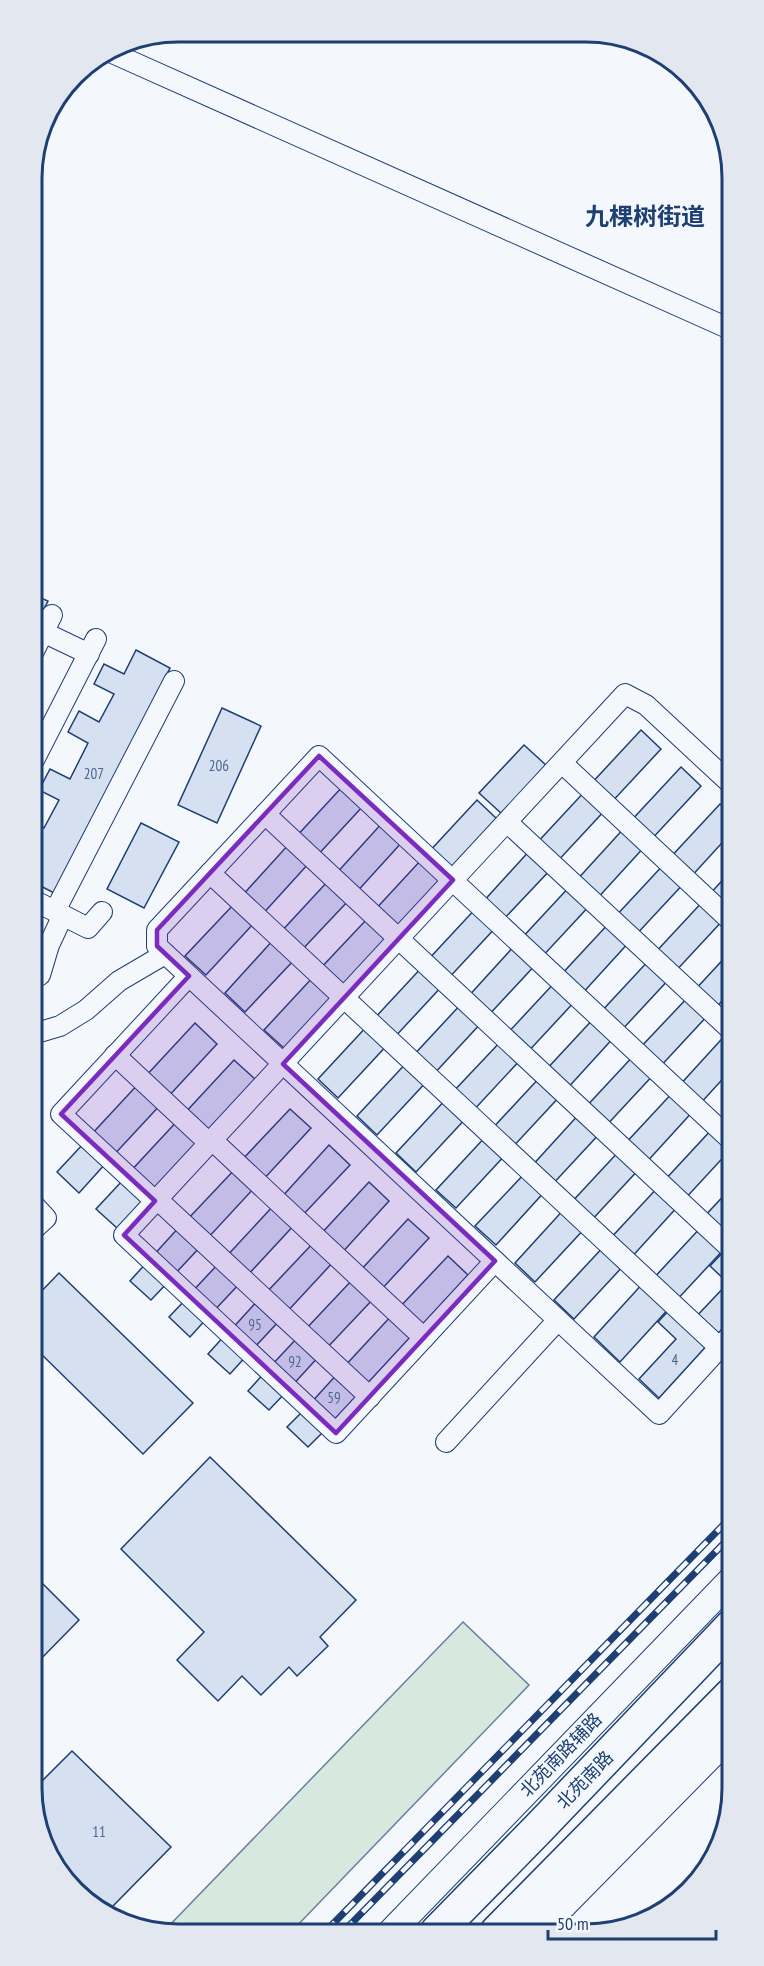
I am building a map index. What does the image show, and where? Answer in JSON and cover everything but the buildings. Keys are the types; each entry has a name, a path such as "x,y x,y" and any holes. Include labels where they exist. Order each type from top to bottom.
{"highway":[{"name":"北苑南路","path":"445,1924 722,1636"},
{"path":"505,1924 722,1705"}],"street":[{"path":"119,56 722,325"},
{"path":"42,744 92,646 43,632 52,615"},
{"path":"42,968 59,913 174,681"},
{"path":"495,1261 336,1433 124,1235 625,694 646,705 722,776"},
{"path":"722,1132 319,756 157,930 157,946 165,954 659,1414 722,1346"},
{"path":"561,763 722,913"},
{"path":"265,814 722,1241"},
{"path":"507,822 722,1022"},
{"path":"210,873 344,998 722,1338"},
{"path":"42,904 88,928 102,912"},
{"path":"42,1031 60,1026 86,1010 119,981 165,954"},
{"path":"189,976 61,1114 370,1397"},
{"path":"115,1055 424,1338"},
{"path":"446,1442 558,1320"},
{"name":"北苑南路辅路","path":"399,1924 722,1589"},
{"path":"545,1924 722,1744"}],"highlighted area":[{"path":"319,756 453,880 283,1064 495,1261 336,1433 124,1235 155,1201 61,1114 189,976 157,946 157,930"}],"shaded area":[{"path":"463,1622 529,1685 299,1924 171,1924"}],"railway":[{"path":"333,1924 722,1526"},
{"path":"351,1924 722,1545"}],"district":[{"name":"九棵树街道","path":"645,217"}]}
